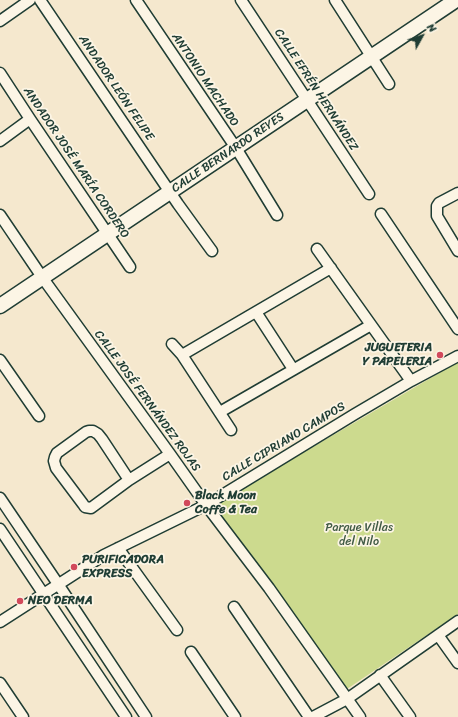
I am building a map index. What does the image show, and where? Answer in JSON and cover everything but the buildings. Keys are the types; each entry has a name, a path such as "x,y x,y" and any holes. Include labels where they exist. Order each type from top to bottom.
{"street":[{"path":"0,20 30,0"},
{"name":"ANDADOR LEÓN FELIPE","path":"40,0 178,204 212,251"},
{"name":"ANTONIO MACHADO","path":"136,0 236,148 277,215"},
{"name":"CALLE EFRÉN HERNÁNDEZ","path":"241,0 369,194"},
{"path":"335,0 389,84"},
{"name":"CALLE BERNARDO REYES","path":"0,306 456,0"},
{"name":"ANDADOR JOSÉ MARÍA CORDERO","path":"0,73 130,267"},
{"path":"0,141 30,119"},
{"path":"458,194 439,204 437,210 437,216 458,250"},
{"path":"381,214 458,329"},
{"name":"CALLE JOSÉ FERNÁNDEZ ROJAS","path":"0,215 42,277 206,505 269,588 360,717"},
{"path":"317,248 412,381"},
{"path":"182,355 331,268"},
{"path":"256,312 294,370"},
{"path":"220,412 371,324"},
{"path":"172,344 182,355 232,430"},
{"name":"CALLE CIPRIANO CAMPOS","path":"0,622 104,555 206,505 355,414 458,356"},
{"path":"0,360 39,416"},
{"path":"129,480 102,439 93,431 86,432 57,453 54,461 56,468 68,485 83,504 88,508 91,508 129,480 170,454"},
{"path":"0,498 146,717"},
{"path":"0,529 126,717"},
{"path":"118,548 177,630"},
{"path":"234,607 310,717"},
{"path":"313,717 347,698 458,621"},
{"path":"438,635 458,663"},
{"path":"191,652 235,717"},
{"path":"380,675 410,717"},
{"path":"0,682 23,717"}],"green space":[{"name":"Parque Villas del Nilo","path":"458,362 458,614 347,689 271,583 212,506"}],"place":[{"name":"JUGUETERIA Y PAPELERIA","path":"440,355"},
{"name":"Black Moon Coffe & Tea","path":"187,503"},
{"name":"PURIFICADORA EXPRESS","path":"74,567"},
{"name":"NEO DERMA","path":"20,601"}]}
